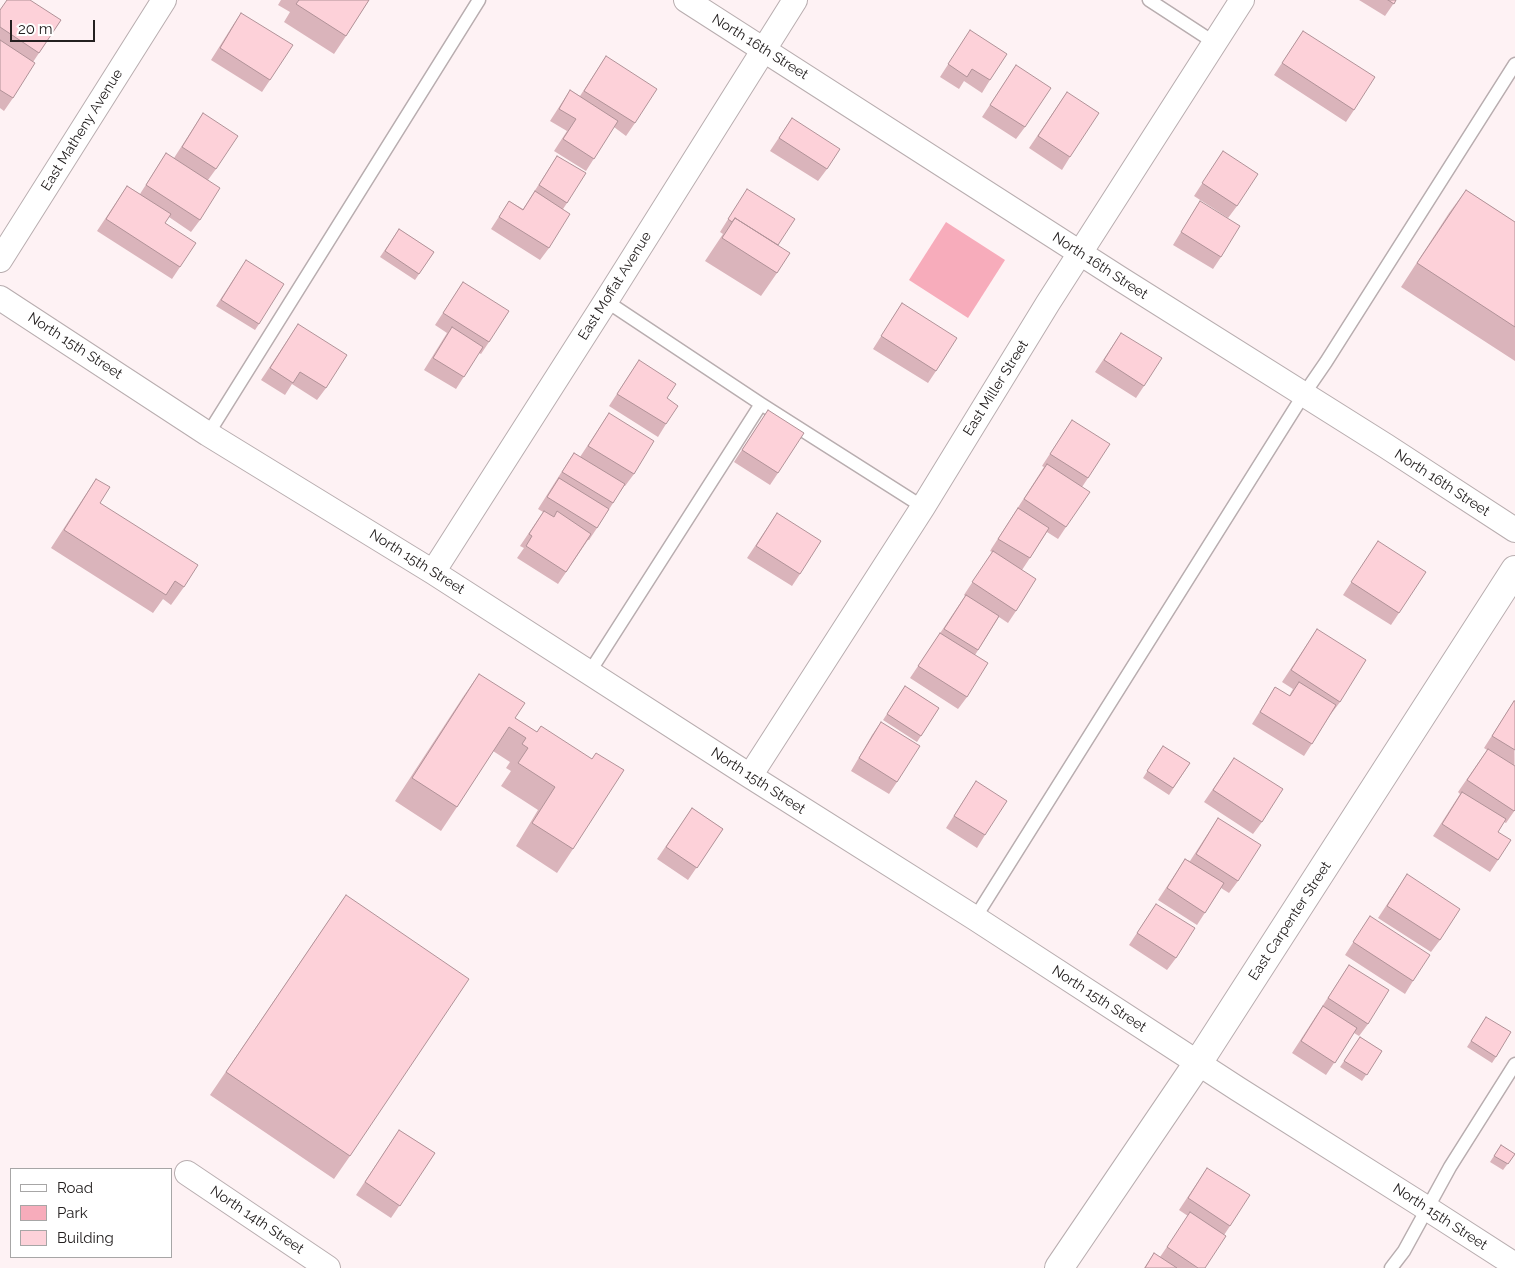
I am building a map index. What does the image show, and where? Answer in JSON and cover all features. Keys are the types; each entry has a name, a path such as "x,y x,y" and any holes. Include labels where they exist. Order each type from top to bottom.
{"street":[{"name":"East Matheny Avenue","path":"0,260 164,0"},
{"name":"North 16th Street","path":"686,0 1515,530"},
{"name":"East Moffat Avenue","path":"433,572 795,0"},
{"name":"East Miller Street","path":"750,776 923,507 1080,253 1242,0"},
{"name":"North 15th Street","path":"0,298 208,434 433,572 975,918 1198,1063 1428,1208 1515,1266"},
{"name":"East Carpenter Street","path":"1059,1268 1198,1063 1515,570"},
{"name":"North 14th Street","path":"187,1172 328,1268"}],"lane":[{"path":"208,434 480,0"},
{"path":"1149,0 1215,43"},
{"path":"975,918 1304,394 1515,64"},
{"path":"606,301 761,404 923,507"},
{"path":"589,673 761,404"},
{"path":"1391,1268 1404,1251 1450,1167 1515,1064"}],"green space":[{"path":"946,222 1005,260 968,318 909,280"}],"building":[{"path":"7,0 30,0 61,20 39,53 0,27 0,10"},
{"path":"299,0 369,0 346,36 296,4"},
{"path":"1388,0 1396,0 1394,4"},
{"path":"241,13 293,45 270,80 220,48"},
{"path":"970,30 1007,54 990,80 972,69 967,77 948,64"},
{"path":"1303,31 1375,77 1354,110 1282,63"},
{"path":"0,40 35,63 13,98 0,90"},
{"path":"606,56 657,89 635,123 584,91"},
{"path":"1016,65 1051,88 1025,127 990,105"},
{"path":"570,90 618,121 594,159 563,139 576,119 559,109"},
{"path":"1067,92 1099,113 1070,157 1038,136"},
{"path":"203,113 238,136 216,169 182,147"},
{"path":"792,118 840,149 827,169 779,138"},
{"path":"1223,151 1258,174 1237,206 1202,183"},
{"path":"166,153 220,188 200,220 146,185"},
{"path":"557,156 586,173 567,203 539,185"},
{"path":"127,186 171,214 165,223 196,243 180,267 106,219"},
{"path":"747,189 795,219 778,245 735,218 732,222 728,219"},
{"path":"1466,190 1515,222 1515,327 1417,263"},
{"path":"535,191 570,214 549,248 499,217 509,201 523,210"},
{"path":"1200,201 1240,226 1221,257 1181,232"},
{"path":"735,218 790,253 777,273 722,238"},
{"path":"399,229 434,252 419,274 385,251"},
{"path":"246,260 284,284 259,324 221,300"},
{"path":"463,282 509,311 489,342 443,313"},
{"path":"902,303 957,338 936,371 881,336"},
{"path":"298,324 347,355 326,388 300,372 293,383 270,368"},
{"path":"452,327 483,347 464,377 433,358"},
{"path":"1121,333 1162,358 1144,386 1104,360"},
{"path":"639,360 676,384 667,398 678,406 666,424 617,394"},
{"path":"768,410 804,433 778,473 742,450"},
{"path":"609,413 654,441 634,474 588,446"},
{"path":"1072,420 1110,444 1088,478 1050,454"},
{"path":"574,453 625,484 613,503 562,472"},
{"path":"1047,464 1090,492 1066,527 1024,499"},
{"path":"559,478 609,509 597,528 547,497"},
{"path":"96,479 110,487 100,503 198,565 184,587 175,581 166,595 64,530"},
{"path":"1018,508 1049,528 1030,558 998,539"},
{"path":"544,511 554,517 557,511 591,534 566,572 526,546 532,536 529,534"},
{"path":"777,513 821,541 800,574 756,546"},
{"path":"1378,541 1426,572 1399,613 1351,582"},
{"path":"993,551 1036,579 1016,611 972,582"},
{"path":"966,595 999,616 978,650 944,629"},
{"path":"1317,629 1366,660 1340,702 1291,670"},
{"path":"940,633 988,663 967,697 918,666"},
{"path":"479,674 525,703 515,718 537,732 541,726 592,759 596,753 624,770 573,849 532,823 555,787 518,763 528,748 522,744 526,738 509,727 457,807 412,778"},
{"path":"1299,682 1336,705 1312,744 1260,712 1275,687 1290,696"},
{"path":"905,686 939,708 921,736 887,714"},
{"path":"1515,701 1515,750 1492,736"},
{"path":"881,722 920,746 897,782 859,758"},
{"path":"1163,746 1190,763 1173,788 1147,771"},
{"path":"1488,749 1515,766 1514,811 1467,780"},
{"path":"1234,758 1283,789 1262,822 1213,790"},
{"path":"976,781 1007,801 985,835 954,816"},
{"path":"1462,792 1506,819 1498,832 1511,840 1498,860 1442,824"},
{"path":"692,808 723,829 697,868 666,847"},
{"path":"1218,818 1261,845 1238,881 1196,854"},
{"path":"1185,859 1224,883 1205,913 1167,888"},
{"path":"1407,874 1460,909 1440,940 1387,906"},
{"path":"346,895 469,979 350,1156 226,1072"},
{"path":"1156,904 1195,928 1176,958 1137,933"},
{"path":"1370,916 1430,955 1413,981 1353,942"},
{"path":"1349,965 1389,990 1368,1024 1328,998"},
{"path":"1323,1006 1357,1028 1335,1063 1301,1041"},
{"path":"1486,1017 1511,1032 1496,1057 1471,1041"},
{"path":"1360,1037 1382,1051 1367,1075 1344,1061"},
{"path":"399,1130 435,1153 400,1206 365,1182"},
{"path":"1501,1145 1515,1154 1508,1164 1494,1156"},
{"path":"1207,1168 1250,1195 1230,1226 1188,1198"},
{"path":"1190,1212 1226,1236 1205,1268 1198,1268 1167,1247"},
{"path":"1154,1253 1177,1268 1145,1268"}]}
